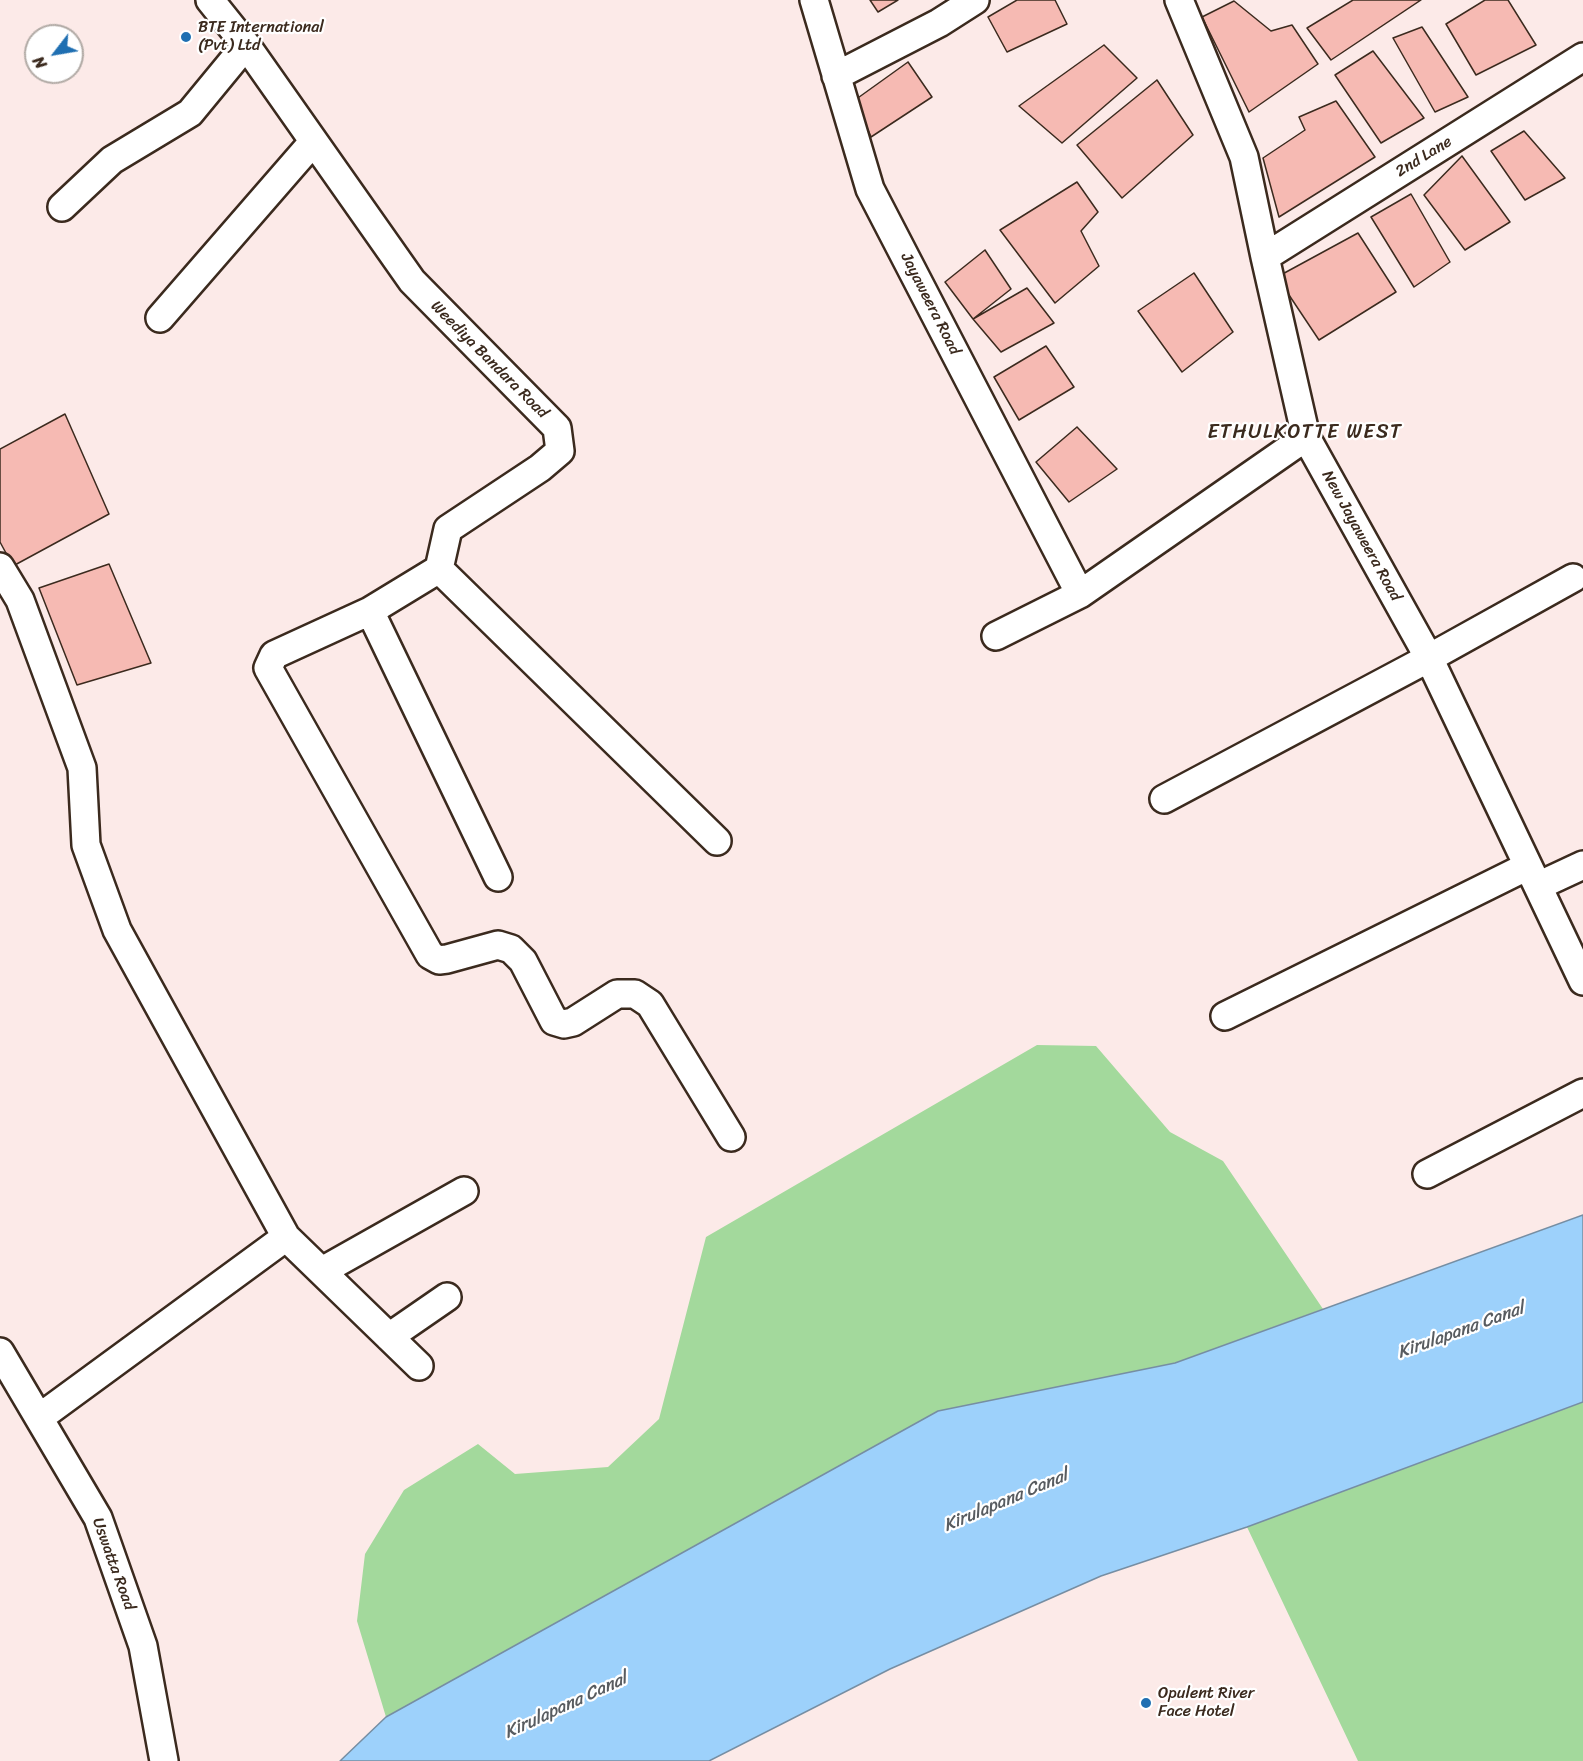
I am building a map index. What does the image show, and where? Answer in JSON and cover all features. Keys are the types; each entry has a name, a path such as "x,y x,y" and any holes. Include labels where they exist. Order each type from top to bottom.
{"street":[{"name":"Weediya Bandara Road","path":"210,0 246,45 412,281 557,428 560,450 540,468 448,529 439,568"},
{"name":"Jayaweera Road","path":"814,0 870,189 1080,594"},
{"path":"837,76 939,23 975,0"},
{"name":"New Jayaweera Road","path":"1183,1 1245,157 1306,437 1429,658 1583,981"},
{"path":"62,207 112,160 190,113 246,45"},
{"name":"2nd Lane","path":"1265,257 1583,57"},
{"path":"160,318 313,142"},
{"path":"996,636 1080,594 1306,437"},
{"path":"0,567 20,600 82,768 86,845 117,930 286,1237 419,1366"},
{"path":"717,841 439,568 370,611 274,655 268,668 430,955 439,960 498,945 511,949 523,961 554,1020 564,1024 573,1022 617,994 635,994 650,1004 731,1137"},
{"path":"1164,799 1429,658 1572,578"},
{"path":"370,611 498,877"},
{"path":"1225,1016 1533,876 1583,865"},
{"path":"1427,1174 1583,1093"},
{"path":"322,1271 464,1191"},
{"path":"39,1418 286,1237"},
{"path":"389,1337 447,1298"},
{"name":"Uswatta Road","path":"0,1352 98,1518 143,1647 164,1761"}],"green space":[{"path":"1037,1045 1096,1046 1170,1132 1223,1161 1323,1309 1175,1363 938,1411 386,1717 357,1621 365,1554 404,1490 478,1444 515,1474 608,1467 659,1419 706,1237"},
{"path":"1583,1402 1583,1761 1358,1761 1247,1527"}],"water":[{"name":"Kirulapana Canal","path":"1583,1215 1583,1402 1247,1527 1101,1576 890,1669 709,1761 340,1761 386,1717 938,1411 1175,1363"}],"building":[{"path":"870,0 898,0 878,12"},
{"path":"1017,0 1055,0 1067,24 1007,52 988,17"},
{"path":"1353,0 1421,0 1331,60 1307,28"},
{"path":"1485,0 1508,0 1536,45 1476,75 1446,24"},
{"path":"1234,1 1271,31 1292,25 1318,64 1249,112 1202,17"},
{"path":"1422,27 1468,97 1435,112 1393,38"},
{"path":"1104,45 1137,78 1062,143 1019,106"},
{"path":"1373,51 1424,118 1381,143 1335,75"},
{"path":"908,62 932,97 871,137 855,100"},
{"path":"1157,80 1193,135 1122,198 1077,145"},
{"path":"1336,101 1375,157 1279,217 1263,158 1305,130 1299,117"},
{"path":"1524,131 1565,178 1525,200 1491,151"},
{"path":"1462,156 1510,222 1465,250 1424,195"},
{"path":"1077,182 1098,212 1081,231 1099,266 1055,303 1000,230"},
{"path":"1411,194 1450,262 1414,287 1371,217"},
{"path":"1358,233 1396,292 1319,340 1277,277"},
{"path":"985,250 1011,289 973,319 945,282"},
{"path":"1194,273 1233,332 1182,372 1138,311"},
{"path":"1027,288 1054,323 1001,352 973,319"},
{"path":"1046,346 1074,387 1019,420 994,377"},
{"path":"65,414 109,514 13,566 0,542 0,449"},
{"path":"1077,427 1117,469 1069,502 1036,462"},
{"path":"109,564 151,663 77,685 39,588"}],"place":[{"name":"BTE International (Pvt) Ltd","path":"186,37"},
{"name":"Opulent River Face Hotel","path":"1146,1703"}],"district":[{"name":"ETHULKOTTE WEST","path":"1305,433"}]}
